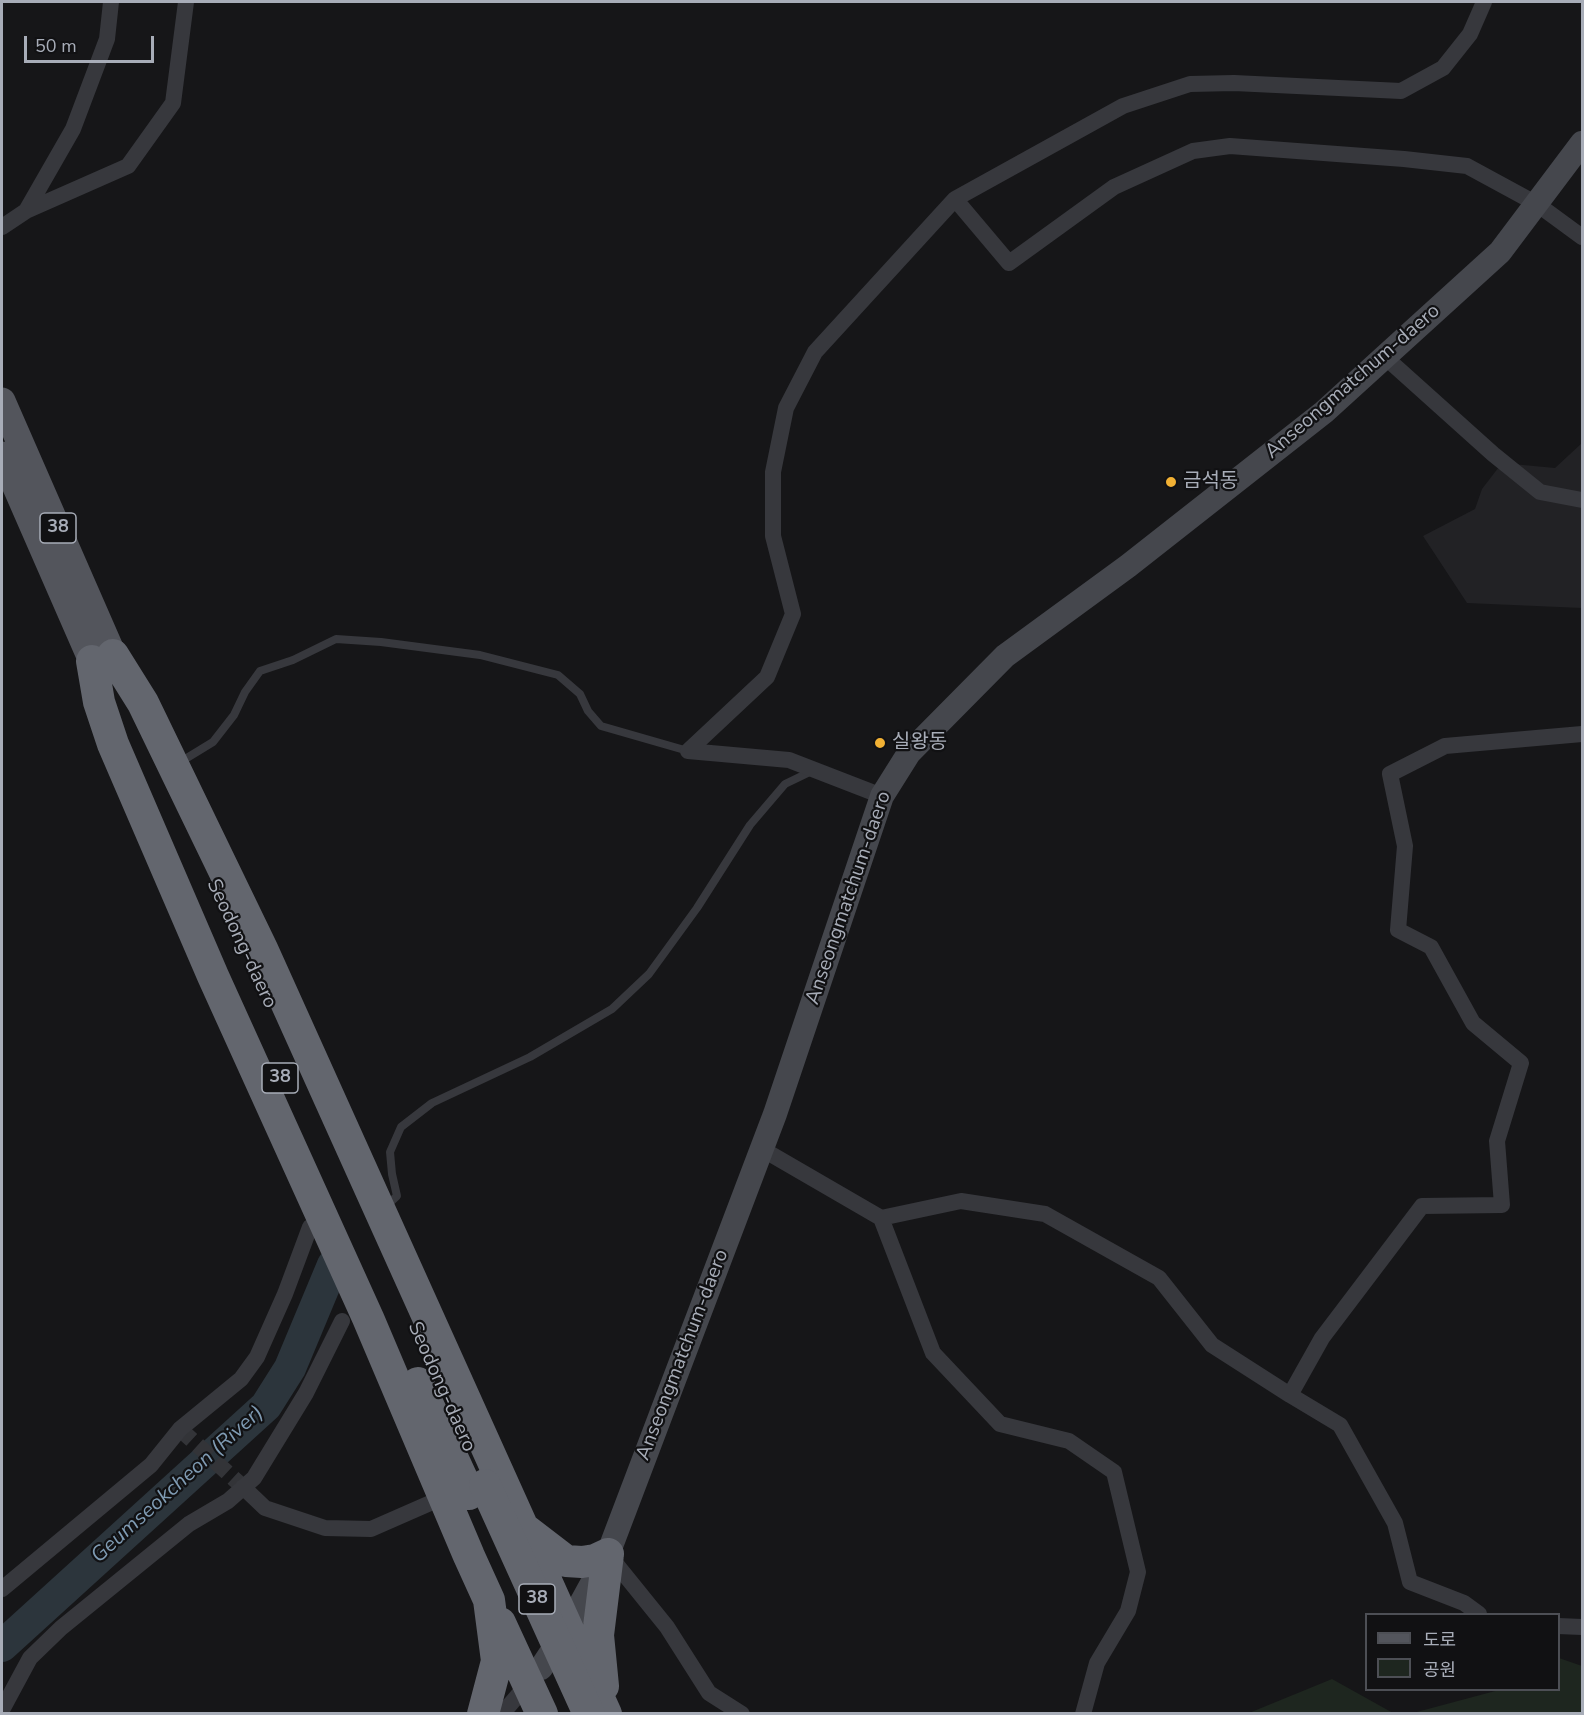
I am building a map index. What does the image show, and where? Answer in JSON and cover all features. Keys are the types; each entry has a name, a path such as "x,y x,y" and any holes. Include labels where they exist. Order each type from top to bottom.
{"highway":[{"path":"103,658 143,703 263,951 567,1629 607,1713"},
{"name":"Seodong-daero","path":"103,658 466,1492"},
{"path":"466,1492 489,1600 497,1661 483,1713"},
{"name":"38","path":"466,1492 568,1713"},
{"name":"38","path":"466,1492 589,1713"},
{"path":"523,1528 566,1561 595,1560 608,1554"},
{"path":"607,1713 598,1635 608,1554"},
{"path":"489,1600 535,1675 542,1713"}],"main road":[{"name":"Seodong-daero","path":"2,401 103,658"},
{"name":"Seodong-daero","path":"2,455 103,658"}],"street":[{"path":"26,211 73,129 107,39 111,2"},
{"path":"2,227 26,211 128,166 173,103 186,2"},
{"path":"688,751 767,677 793,614 773,536 773,472 786,408 815,352 955,199 1123,106 1190,84 1234,83 1401,91 1443,68 1470,33 1484,2"},
{"name":"Anseongmatchum-daero","path":"502,1713 535,1675 567,1629 608,1554 762,1149 882,796 909,753 1005,656 1128,566 1306,427 1385,357 1500,252 1582,143"},
{"path":"955,199 1009,263 1114,187 1193,151 1230,146 1467,166 1537,204 1582,237"},
{"path":"1385,357 1493,454 1540,492 1582,500"},
{"path":"1290,1395 1323,1338 1422,1206 1502,1205 1497,1141 1521,1063 1473,1023 1431,946 1398,930 1405,846 1389,774 1445,747 1582,734"},
{"path":"688,751 789,760 882,796"},
{"path":"762,1149 881,1218 933,1353 1000,1424 1069,1442 1114,1472 1138,1572 1128,1611 1097,1663 1083,1713"},
{"path":"881,1218 961,1201 1045,1214 1159,1278 1212,1345 1340,1425 1395,1523 1410,1582 1464,1603 1478,1613"},
{"path":"2,1589 151,1465 180,1429 241,1379 257,1357 310,1227"},
{"path":"2,1710 30,1658 61,1628 189,1524 228,1501 254,1478 306,1393 342,1321"},
{"path":"243,1487 265,1508 325,1528 371,1528 466,1492"},
{"path":"608,1554 667,1627 709,1693 742,1713"},
{"path":"1560,1626 1582,1627"}],"lane":[{"path":"2,217 26,211"},
{"path":"174,766 213,742 234,715 244,692 260,671 293,660 336,639 381,642 480,655 558,675 580,694 588,711 602,726 688,751"},
{"path":"381,1211 398,1196 392,1174 390,1152 401,1127 432,1103 530,1056 612,1009 649,974 697,908 750,825 784,784 815,770"}],"shaded area":[{"path":"1582,443 1582,608 1467,603 1423,536 1475,509 1482,489 1502,463 1555,468"}],"green space":[{"path":"1560,1658 1582,1666 1582,1713 1413,1713 1495,1691 1560,1691"},
{"path":"1332,1679 1393,1713 1249,1713"}],"waterway":[{"name":"Geumseokcheon (River)","path":"2,1646 266,1406 290,1368 333,1265"}],"tunnel":[{"path":"180,1429 243,1487"}],"place":[{"name":"금석동","path":"1171,482"},
{"name":"실왕동","path":"880,743"}]}
